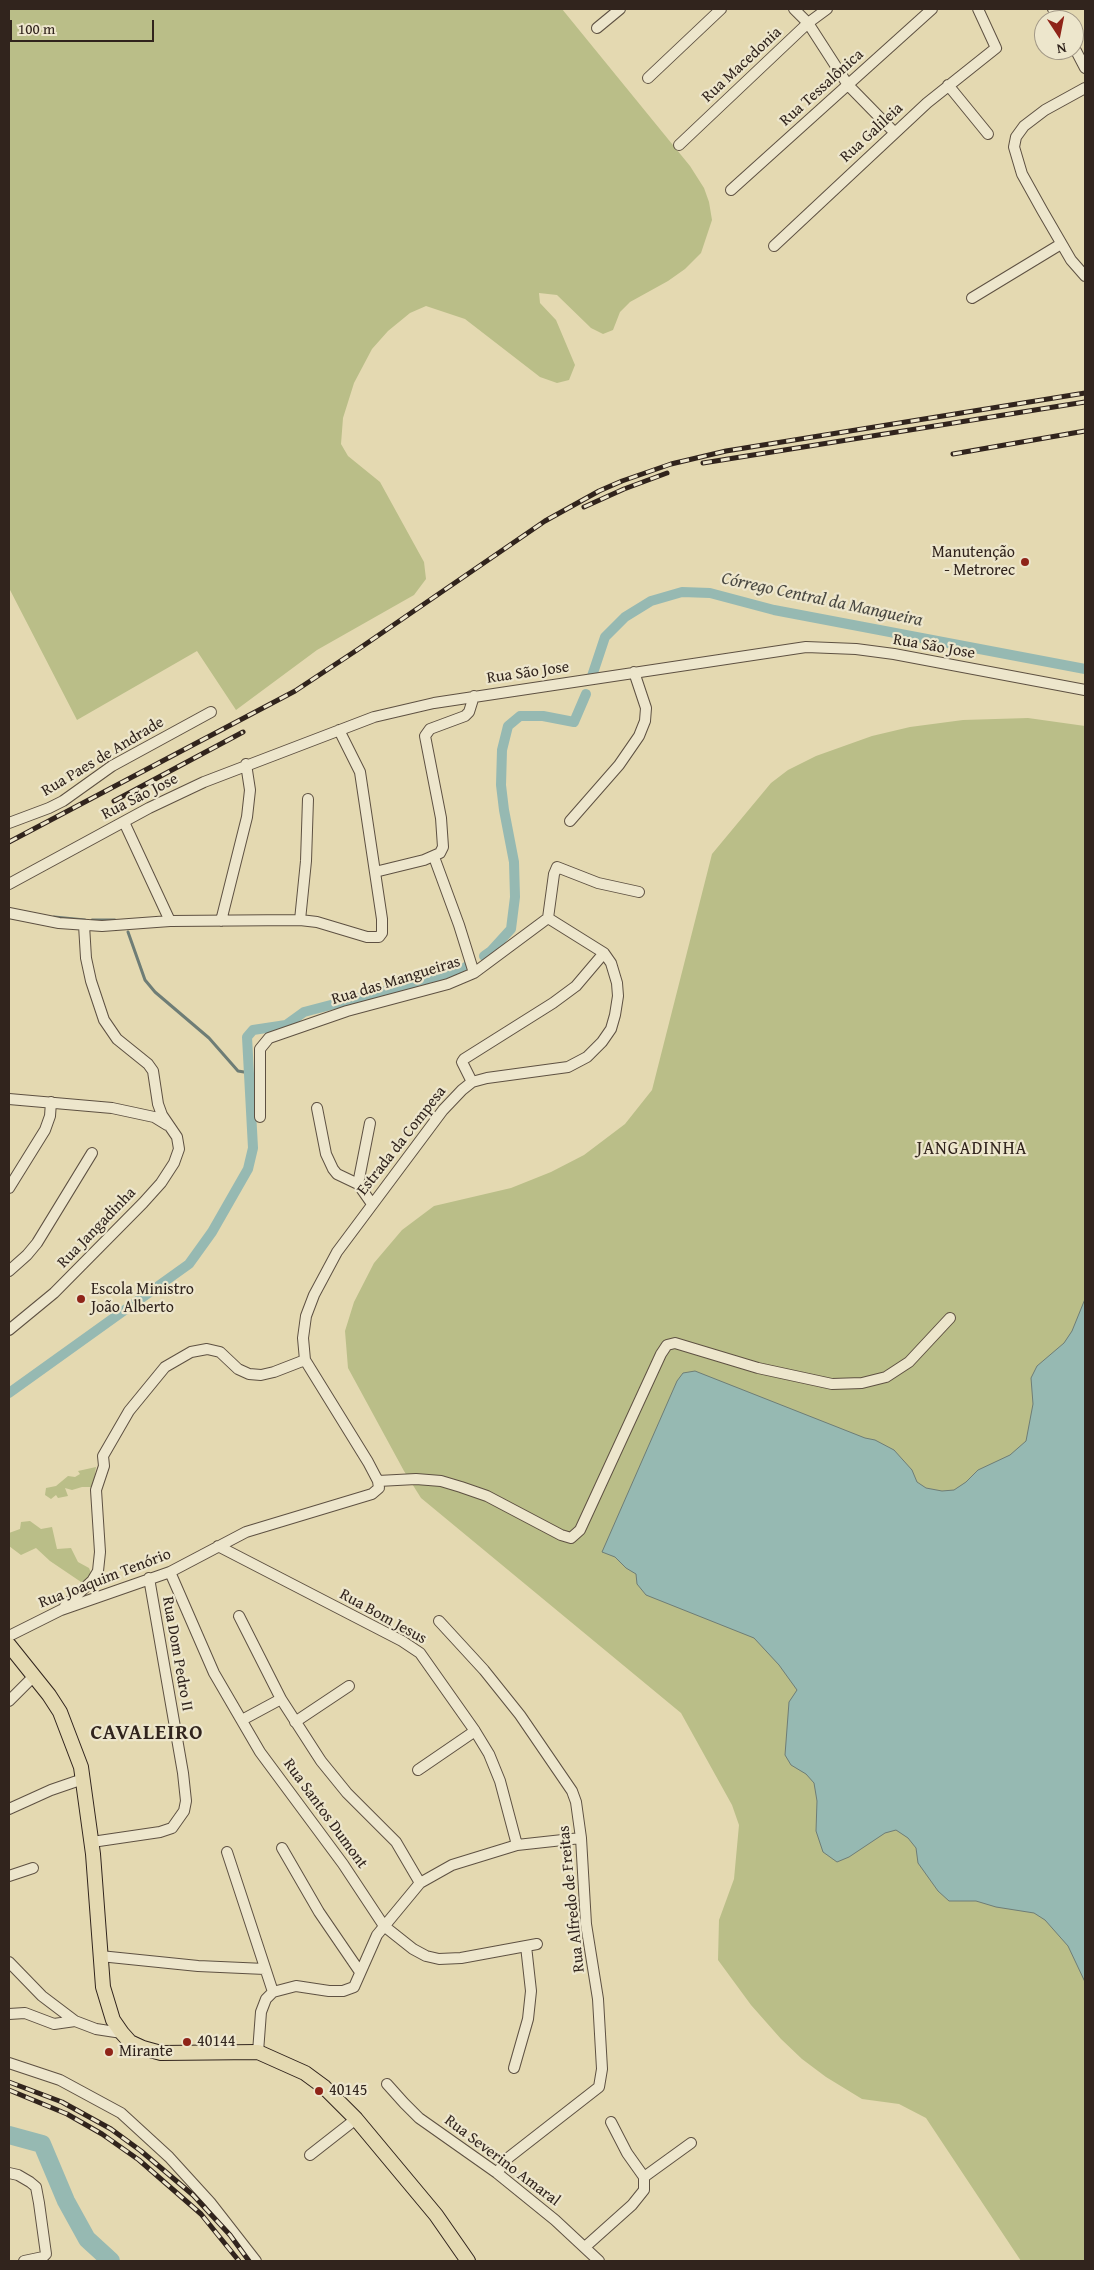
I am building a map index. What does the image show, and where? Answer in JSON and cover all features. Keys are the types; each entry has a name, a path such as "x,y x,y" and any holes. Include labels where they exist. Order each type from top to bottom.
{"main road":[{"path":"9,1645 60,1712 74,1747 83,1780 92,1842 103,1987 107,2005 122,2033 136,2045 161,2053 258,2052 305,2073 324,2087 356,2119 436,2215 468,2261"}],"street":[{"path":"597,28 620,9"},
{"path":"648,78 721,9"},
{"path":"794,9 808,24 848,85 894,132"},
{"name":"Rua Macedonia","path":"680,145 826,9"},
{"name":"Rua Tessalônica","path":"731,190 932,9"},
{"name":"Rua Galileia","path":"774,246 894,132 948,85 996,48 978,9"},
{"path":"948,85 988,134"},
{"path":"1085,88 1044,110 1024,126 1016,136 1014,147 1022,174 1071,260 1085,276"},
{"path":"972,298 1062,244"},
{"name":"Rua São Jose","path":"9,884 175,795 246,764 374,717 474,696 779,650 828,647 894,654 1085,690"},
{"path":"570,821 616,769 639,736 645,721 646,708 634,672"},
{"path":"375,872 434,857 440,853 443,847 443,838 425,736 430,729 465,716 469,712 474,696"},
{"name":"Rua Paes de Andrade","path":"9,823 63,801 112,766 211,712"},
{"path":"9,913 43,920 102,926 170,921 300,920 317,922 367,937 382,936 382,919 360,772 339,730"},
{"path":"220,921 247,817 250,790 246,764"},
{"path":"300,920 306,861 308,799"},
{"path":"124,822 170,921"},
{"path":"434,857 474,973"},
{"path":"604,953 590,972 561,998 464,1060 462,1062 472,1082 501,1075 550,1071 568,1067 592,1052 611,1029 618,996 615,972 604,953 548,918 554,874 557,867 598,882 639,892"},
{"name":"Rua das Mangueiras","path":"260,1117 260,1049 269,1038 347,1010 448,984 474,973 508,950 548,918"},
{"name":"Rua Jangadinha","path":"9,1330 76,1272 161,1183 174,1163 179,1149 179,1143 158,1104 153,1071 148,1064 117,1039 104,1020 91,981 86,958 84,925"},
{"name":"Estrada da Compesa","path":"304,1360 303,1338 306,1316 314,1296 337,1252 443,1110 472,1082"},
{"path":"9,1100 51,1102 130,1111 154,1117 171,1129"},
{"path":"9,1188 45,1130 50,1116 51,1102"},
{"path":"317,1108 326,1154 333,1169 337,1174 358,1184 372,1204"},
{"path":"358,1184 370,1123"},
{"path":"9,1271 27,1255 43,1235 92,1153"},
{"path":"61,1610 86,1587 98,1571 100,1557 96,1490 104,1466 103,1456 129,1412 165,1367 191,1352 208,1349 220,1352 238,1369 248,1374 261,1375 304,1360 379,1485 416,1479 441,1481 487,1496 561,1535 571,1538 580,1530 661,1354 667,1345 675,1343 758,1368 832,1384 862,1383 886,1377 910,1362 950,1318"},
{"name":"Rua Joaquim Tenório","path":"9,1636 61,1610 170,1572 218,1546 263,1526 372,1494 379,1485"},
{"name":"Rua Bom Jesus","path":"218,1546 413,1647 427,1661 475,1731 497,1774 517,1845"},
{"name":"Rua Santos Dumont","path":"170,1572 214,1673 260,1752 353,1878 384,1926 426,1956 439,1959 462,1958 532,1945 532,1991 528,2019 514,2068"},
{"name":"Rua Dom Pedro II","path":"92,1842 160,1832 172,1828 180,1819 186,1802 184,1774 149,1578"},
{"name":"Rua Santos Dumont","path":"239,1616 281,1699 295,1722 333,1777 396,1842 420,1883"},
{"name":"Rua Alfredo de Freitas","path":"439,1621 484,1670 520,1715 566,1780 576,1802 581,1838 586,1924 598,1999 601,2081 594,2092 508,2158 497,2173"},
{"path":"9,1701 34,1676"},
{"path":"295,1722 349,1686"},
{"path":"242,1720 281,1699"},
{"path":"418,1770 475,1731"},
{"path":"9,1809 43,1794 83,1780"},
{"path":"258,2052 261,2012 266,1999 273,1992 296,1986 343,1991 354,1987 371,1946 384,1926 420,1883 452,1865 517,1845 581,1838"},
{"path":"282,1848 319,1912 360,1972"},
{"path":"227,1852 273,1992"},
{"path":"9,1876 33,1868"},
{"path":"100,1956 198,1966 265,1969"},
{"path":"9,1962 42,1996 75,2021 96,2029 122,2033"},
{"path":"9,2014 25,2013 54,2024 75,2021"},
{"path":"9,2063 60,2080 121,2114 169,2157 210,2202 256,2261"},
{"name":"Rua Severino Amaral","path":"387,2084 419,2118 497,2173 599,2261"},
{"path":"310,2155 356,2119"},
{"path":"585,2247 632,2205 644,2190 644,2177 627,2153 611,2122"},
{"path":"644,2177 691,2143"},
{"path":"9,2173 18,2175 36,2188 46,2254 43,2257 24,2261"}],"green space":[{"path":"9,9 562,9 690,166 704,188 709,202 712,220 701,253 685,269 668,281 630,302 620,312 613,330 603,334 591,328 557,295 539,293 540,303 556,320 575,365 569,380 557,383 540,377 465,319 426,306 410,313 388,331 372,349 354,383 343,418 341,444 348,456 380,482 424,562 426,579 414,595 317,650 236,710 197,651 77,720 9,588"},
{"path":"1028,718 1085,726 1085,2261 1021,2261 926,2118 899,2104 862,2099 826,2077 802,2059 781,2039 751,2005 718,1960 719,1920 734,1879 739,1825 732,1805 681,1713 421,1498 404,1471 348,1368 345,1331 354,1302 374,1263 402,1230 434,1206 511,1188 551,1172 584,1155 625,1124 652,1090 712,854 771,783 788,770 816,756 872,736 910,727 963,720"},
{"path":"96,1467 93,1487 82,1487 72,1490 65,1488 68,1496 58,1498 56,1495 51,1499 45,1495 46,1488 56,1486 68,1476 75,1477 80,1474 78,1471"},
{"path":"30,1521 41,1529 52,1527 57,1549 71,1548 78,1562 89,1568 91,1573 84,1584 50,1561 36,1548 21,1555 9,1546 9,1533 20,1529 21,1522"}],"water":[{"path":"1085,1299 1085,1982 1068,1946 1045,1920 1034,1913 996,1907 976,1901 949,1901 938,1891 918,1863 916,1848 908,1838 896,1830 885,1833 849,1857 837,1862 823,1852 816,1831 817,1801 814,1783 806,1774 791,1765 785,1755 789,1702 797,1690 779,1665 754,1638 646,1595 637,1584 636,1574 626,1568 615,1557 602,1552 677,1381 683,1373 695,1371 865,1438 875,1440 894,1450 912,1470 917,1482 926,1488 942,1491 954,1490 966,1482 978,1470 1010,1455 1026,1441 1033,1404 1031,1378 1037,1366 1064,1343 1072,1331"}],"waterway":[{"name":"Córrego Central da Mangueira","path":"592,676 605,637 625,617 651,601 682,592 710,593 774,610 1085,669"},
{"name":"Córrego Central da Mangueira","path":"484,956 511,929 515,897 514,862 501,785 502,750 508,726 520,716 543,716 574,722 586,694"},
{"path":"54,917 85,920"},
{"path":"92,920 115,920"},
{"path":"128,932 145,980 155,992 209,1038 238,1071 250,1073"},
{"name":"Córrego Central da Mangueira","path":"9,1393 189,1264 212,1232 248,1169 253,1148 247,1037 253,1030 286,1025 304,1012 430,979 463,969 470,964"},
{"path":"9,2135 42,2144 66,2201 87,2239 111,2261"}],"railway":[{"path":"9,842 295,691 545,521 599,491 622,481 671,464 726,451 1085,393"},
{"path":"703,463 1085,402"},
{"path":"953,454 1085,431"},
{"path":"584,507 667,473"},
{"path":"114,801 243,732"},
{"path":"9,2082 62,2102 111,2129 141,2151 193,2195 230,2235 249,2261"},
{"path":"9,2090 67,2114 102,2134 139,2160 201,2214 239,2261"}],"place":[{"name":"Manutenção - Metrorec","path":"1025,562"},
{"name":"Escola Ministro João Alberto","path":"81,1299"},
{"name":"40144","path":"187,2042"},
{"name":"Mirante","path":"109,2052"},
{"name":"40145","path":"319,2091"}],"district":[{"name":"JANGADINHA","path":"972,1149"},
{"name":"CAVALEIRO","path":"147,1734"}]}
